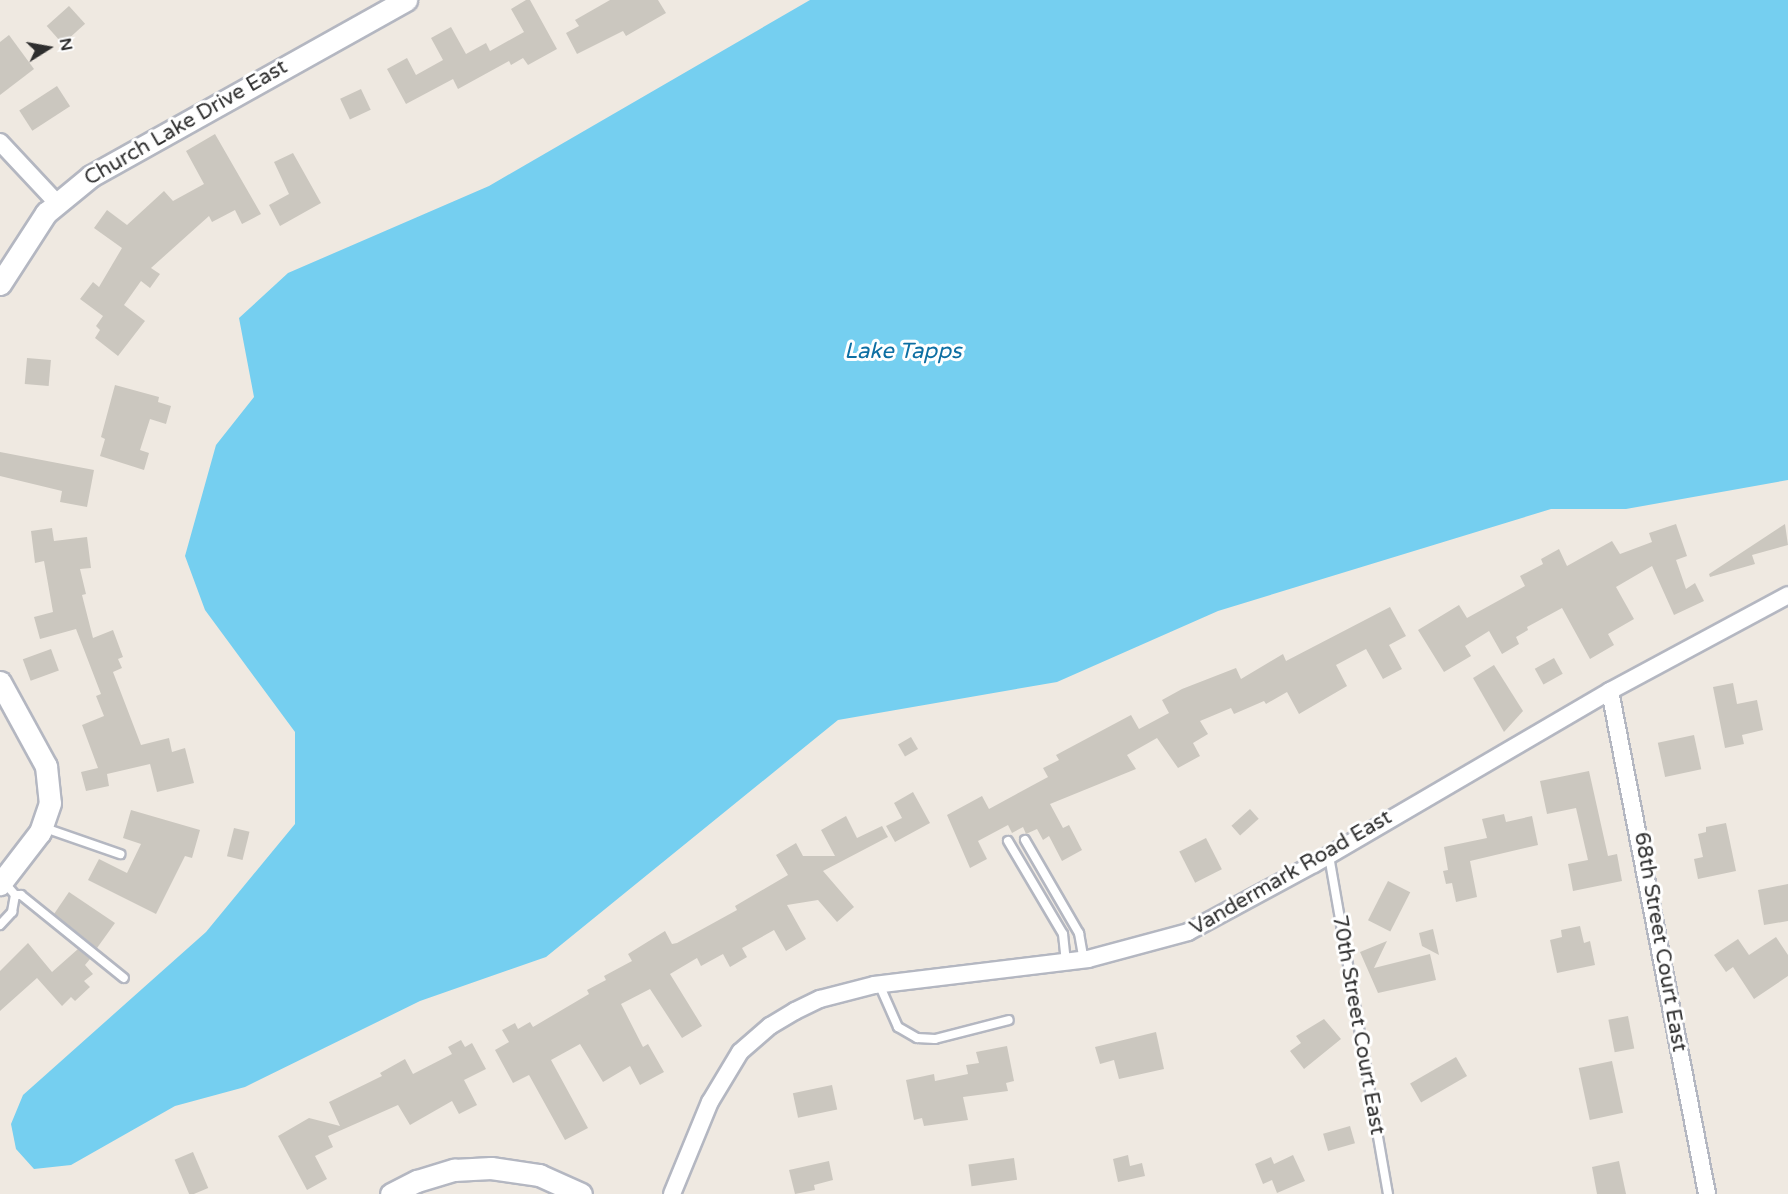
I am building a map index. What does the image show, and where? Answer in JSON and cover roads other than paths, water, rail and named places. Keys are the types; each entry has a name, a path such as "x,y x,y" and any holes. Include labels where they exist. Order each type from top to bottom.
{"street":[{"name":"Church Lake Drive East","path":"0,284 23,244 57,203 91,176 406,0"},
{"path":"0,142 57,203"},
{"name":"Vandermark Road East","path":"672,1194 710,1102 740,1052 770,1026 795,1011 820,999 879,984 1084,960 1188,932 1329,855 1610,691 1788,595"},
{"path":"0,681 46,766 50,803 42,827 6,886"},
{"name":"68th Street Court East","path":"1610,691 1707,1194"},
{"path":"391,1194 417,1181 454,1170 491,1168 539,1174 581,1194"}],"lane":[{"path":"42,827 120,854"},
{"path":"1025,840 1079,933 1084,960"},
{"path":"1008,841 1063,934 1066,962"},
{"name":"70th Street Court East","path":"1329,855 1388,1194"},
{"path":"0,925 12,912 6,886"},
{"path":"6,886 21,895 124,978"},
{"path":"879,984 898,1027 916,1038 936,1039 1010,1020"}],"water":[{"name":"Lake Tapps","path":"810,0 1788,0 1788,480 1626,509 1551,509 1218,611 1057,682 838,720 546,957 420,1001 245,1087 175,1106 71,1165 34,1169 16,1149 11,1124 23,1095 206,932 295,824 295,732 205,610 185,556 216,445 254,397 239,318 288,273 489,186"}]}
